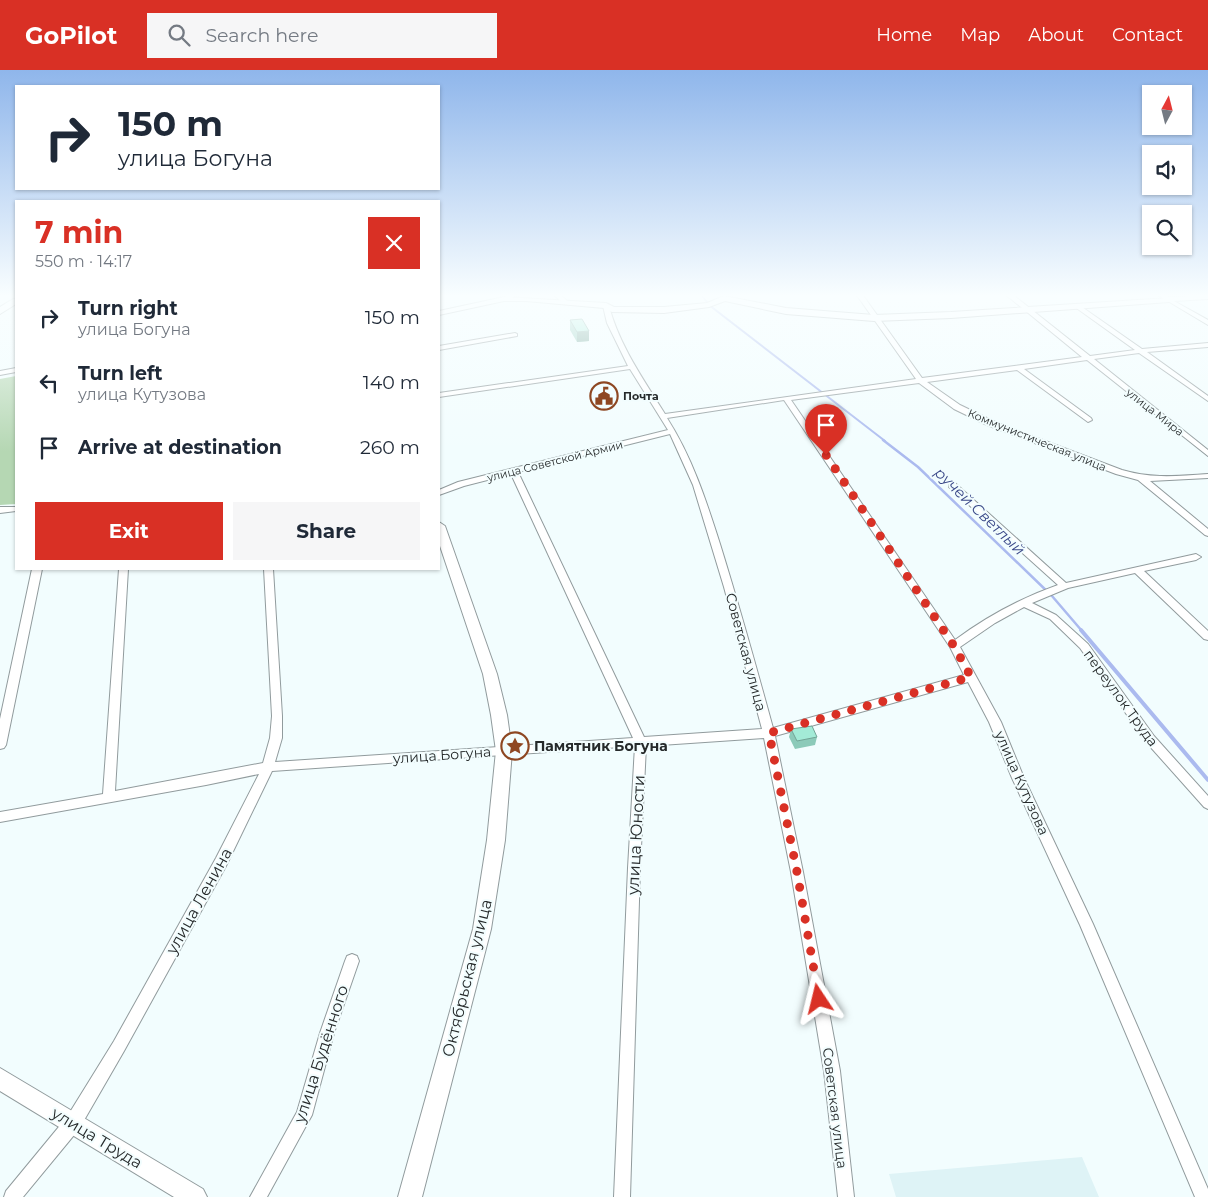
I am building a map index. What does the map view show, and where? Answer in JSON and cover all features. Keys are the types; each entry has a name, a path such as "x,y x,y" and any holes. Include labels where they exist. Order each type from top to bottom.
{"street":[{"name":"Советская улица","path":"622,347 632,367 664,416 697,485 729,586 769,733 797,872 832,1071 846,1197"},
{"name":"Коммунистическая улица","path":"895,347 920,380 957,407 990,423 1094,464 1141,478 1208,476"},
{"name":"улица Мира","path":"1072,347 1208,454"},
{"path":"1135,347 1208,399"},
{"path":"664,416 920,380 1189,347"},
{"path":"440,395 632,367"},
{"path":"1019,368 1088,420"},
{"path":"0,373 15,370"},
{"name":"улица Кутузова","path":"786,398 954,646 971,677 994,722 1086,924 1203,1197"},
{"name":"улица Советской Армии","path":"440,492 461,484 672,431"},
{"name":"улица Юности","path":"514,471 641,742 634,868 622,1197"},
{"path":"1141,478 1208,533"},
{"path":"952,485 1064,586"},
{"path":"0,510 15,509"},
{"name":"Октябрьская улица","path":"410,1197 482,929 496,840 504,751 499,715 490,674 440,529"},
{"path":"954,646 967,635 1025,604 1064,586 1196,557"},
{"path":"0,745 37,570"},
{"path":"109,797 123,570"},
{"name":"улица Ленина","path":"12,1197 72,1123 119,1046 221,862 268,767 276,738 277,716 268,570"},
{"path":"1138,570 1208,637"},
{"name":"переулок Труда","path":"1025,604 1053,617 1084,646 1150,739 1208,804"},
{"name":"улица Богуна","path":"0,818 268,767 769,733 971,677"},
{"name":"улица Будённого","path":"258,1197 304,1115 352,961"},
{"name":"улица Труда","path":"0,1079 194,1197"}],"shaded area":[{"path":"1082,1157 1099,1197 896,1197 889,1174"}],"green space":[{"path":"15,376 15,504 0,505 0,379"}],"building":[{"path":"607,383 615,392 602,395 594,386"},
{"path":"812,726 817,737 797,741 791,729"}],"waterway":[{"name":"ручей Светлый","path":"763,347 885,441"},
{"name":"ручей Светлый","path":"883,440 918,467 1052,596 1082,631"},
{"name":"ручей Светлый","path":"1081,630 1208,780"}],"place":[{"name":"Почта","path":"604,396"},
{"name":"Памятник Богуна","path":"515,746"}],"route":[{"path":"819,999 797,872 769,733 971,677 954,646 826,455"}]}
